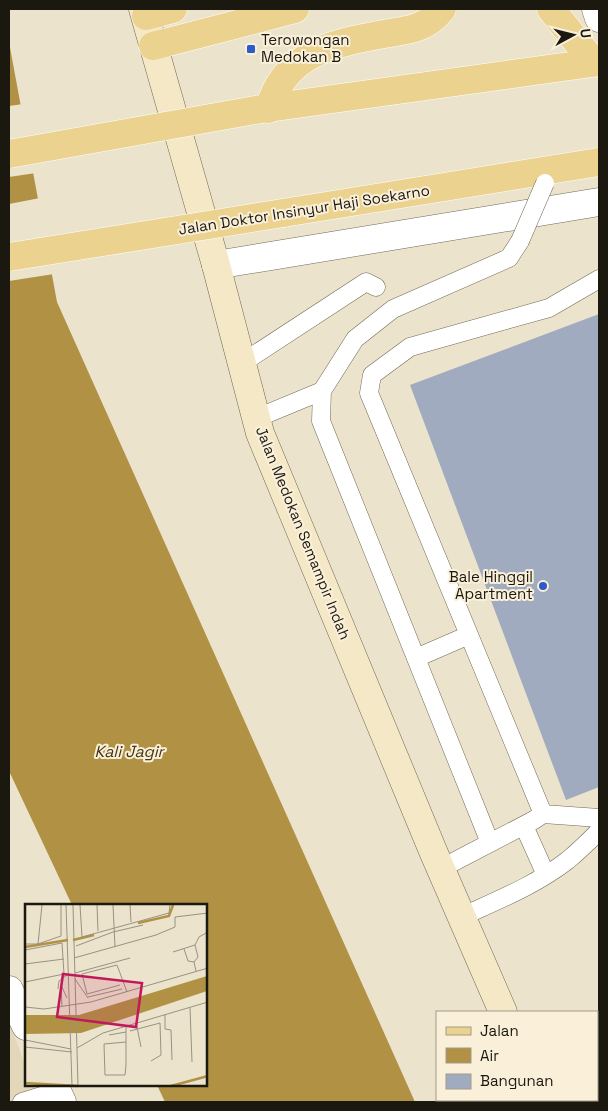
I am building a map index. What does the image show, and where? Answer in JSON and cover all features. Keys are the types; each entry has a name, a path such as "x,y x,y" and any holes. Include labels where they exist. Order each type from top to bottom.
{"main road":[{"path":"144,12 173,9"},
{"path":"153,46 295,9"},
{"path":"265,109 289,72 305,57 332,46 413,29 428,23 442,9"},
{"path":"551,9 597,62"},
{"path":"9,154 265,109 597,62"},
{"name":"Jalan Doktor Insinyur Haji Soekarno","path":"9,257 283,213 548,176 599,162"}],"street":[{"path":"596,9 599,18"},
{"name":"Jalan Medokan Semampir Indah","path":"144,12 216,265 260,433 440,869 503,1011"},
{"path":"216,265 599,202"},
{"path":"9,990 25,1024"}],"lane":[{"path":"490,843 321,421 322,390 355,339 393,309 509,258 520,241 548,176"},
{"path":"543,814 369,393 372,375 410,348 549,308 599,280"},
{"path":"242,363 366,282 376,286"},
{"path":"257,418 322,390"},
{"path":"416,658 469,635"},
{"path":"440,869 524,826 543,814 599,818"},
{"path":"524,826 546,875"},
{"path":"461,917 508,896 546,875 568,859 599,831"},
{"path":"22,1102 58,1093"}],"shaded area":[{"path":"9,1022 25,1064 25,1086 33,1086 40,1102 9,1102"}],"water":[{"name":"Kali Jagir","path":"9,42 57,302 415,1102 165,1102 157,1086 208,1086 208,904 72,904 9,771"}],"pier":[{"path":"23,104 36,173 9,177 9,106"},
{"path":"40,198 54,274 9,281 9,204"}],"building":[{"name":"Bale Hinggil Apartment","path":"599,314 599,787 566,800 410,385"}],"place":[{"name":"Terowongan Medokan B","path":"251,49"},
{"name":"Bale Hinggil Apartment","path":"543,586"}]}
